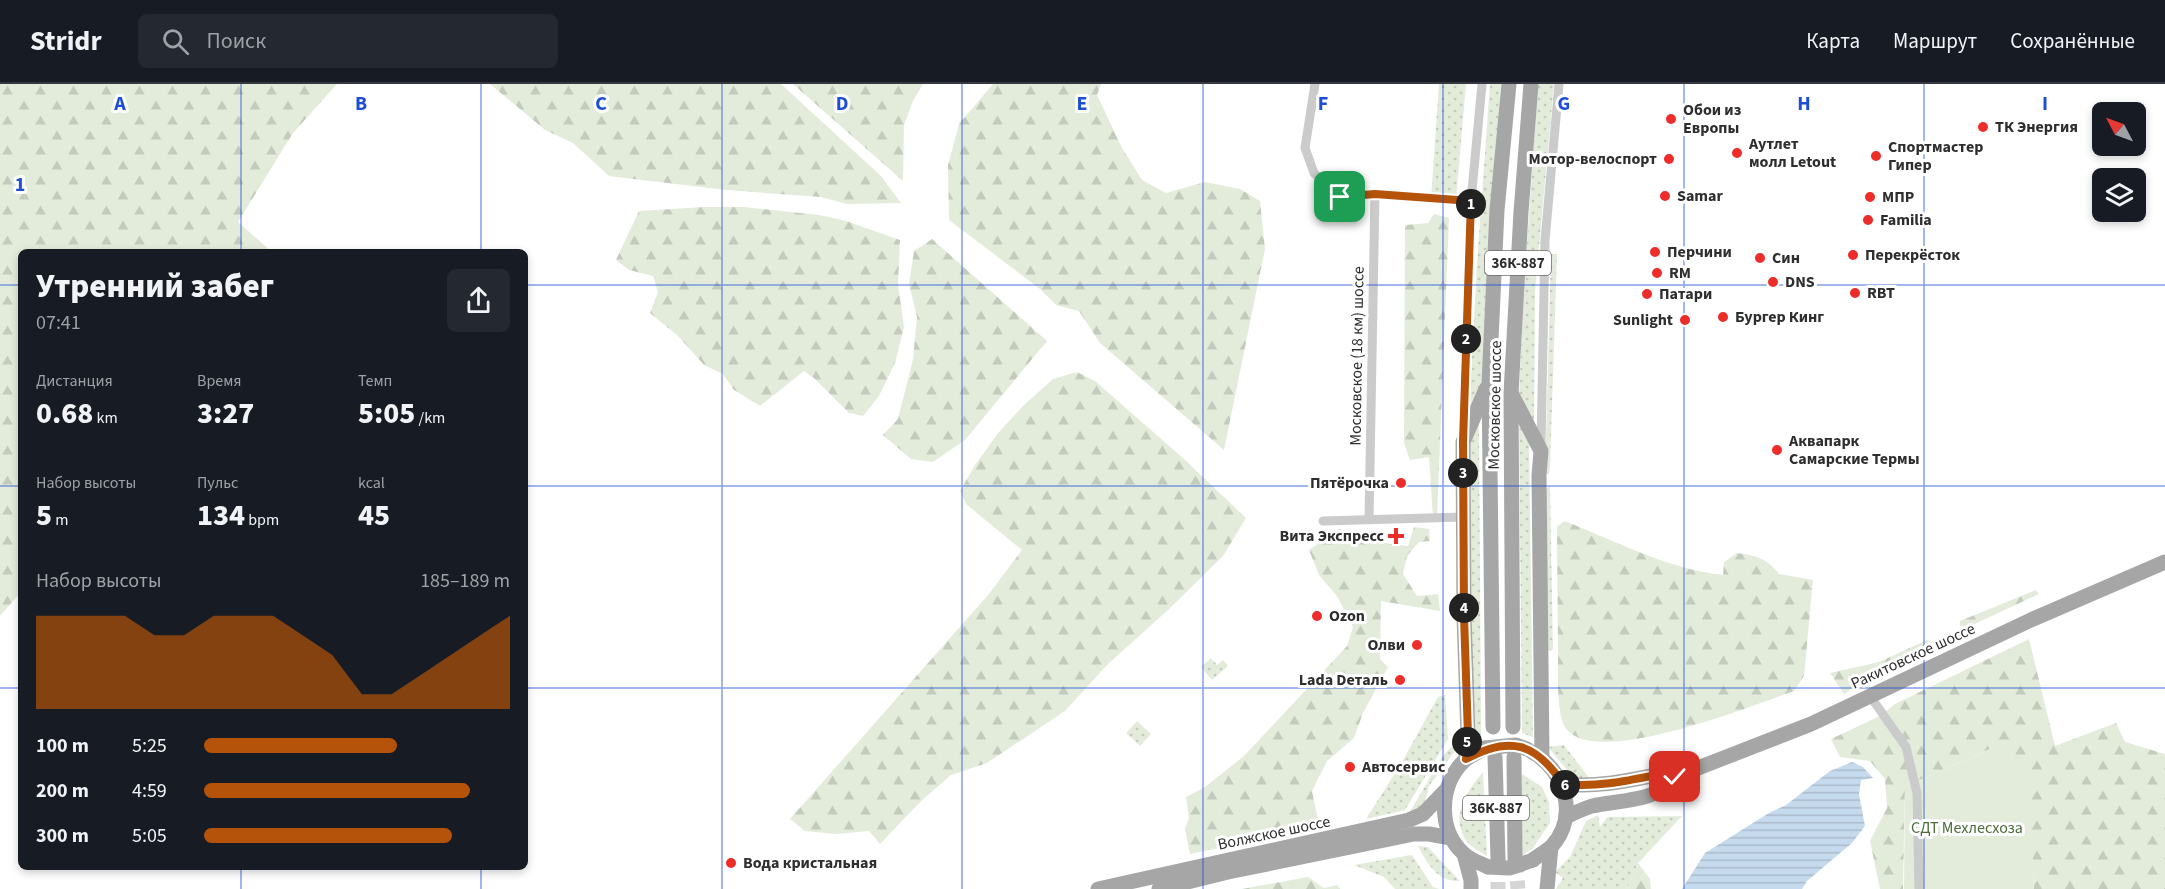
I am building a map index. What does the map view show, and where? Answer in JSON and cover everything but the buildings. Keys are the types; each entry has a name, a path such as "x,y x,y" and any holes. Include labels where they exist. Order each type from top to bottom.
{"main road":[{"name":"Московское шоссе","path":"1493,727 1489,382 1497,210 1509,84"},
{"name":"Московское шоссе","path":"1513,727 1511,393 1531,84"},
{"path":"1489,382 1463,442 1468,736 1466,759 1516,745 1520,753 1542,757"},
{"path":"1464,854 1509,868 1533,860 1551,847 1561,832 1566,817 1563,784 1542,757 1539,475 1541,451 1511,393"},
{"name":"Ракитовское шоссе","path":"1566,817 1590,807 1649,795 1669,787 1675,777 1811,724 2062,606 2165,562"},
{"name":"36К-887","path":"1490,753 1493,863"},
{"name":"36К-887","path":"1515,858 1520,753"},
{"name":"Волжское шоссе","path":"1098,889 1409,820 1423,814 1447,789 1466,759"},
{"name":"Ракитовское шоссе","path":"1563,784 1583,787 1602,785 1666,773 1675,777"},
{"path":"1447,789 1444,813 1451,838 1464,854 1471,889"},
{"name":"Волжское шоссе","path":"1159,889 1176,887 1228,872 1414,834 1451,838"},
{"path":"1547,889 1551,847"}],"street":[{"path":"1315,84 1305,148 1314,173 1340,197 1375,194 1471,201"},
{"path":"1463,442 1471,201 1482,84"},
{"path":"1541,451 1545,240 1559,84"},
{"name":"Московское (18 км) шоссе","path":"1369,519 1375,194"},
{"path":"1323,521 1463,517"},
{"path":"1870,696 1906,747 1917,793 1919,889"}],"green space":[{"path":"0,84 337,84 293,133 238,222 269,249 18,249 18,595 0,616"},
{"path":"490,84 781,84 881,176 901,203 847,204 821,197 726,190 609,176 573,143 545,130"},
{"path":"793,84 923,84 913,101 904,125 903,181"},
{"path":"993,84 1101,84 1097,95 1122,148 1142,180 1166,193 1205,182 1240,189 1260,201 1265,249 1224,450 1100,343 1079,311 1056,305 1040,289 949,220 948,165 959,124"},
{"path":"1439,84 1466,84 1456,200 1431,199"},
{"path":"1490,84 1501,84 1481,390 1466,427 1471,375"},
{"path":"1538,84 1554,84 1535,291 1534,432 1519,395"},
{"path":"744,207 819,215 846,221 900,240 898,284 904,327 895,363 879,396 863,416 849,413 804,371 760,406 734,390 723,374 704,365 678,336 650,313 658,292 653,276 629,270 616,260 639,211"},
{"path":"1434,214 1449,218 1437,518 1433,518 1429,457 1410,460 1404,443 1405,225 1428,223"},
{"path":"932,239 1047,341 965,440 933,462 911,459 883,435 898,419 913,359 917,317 909,284 914,251"},
{"path":"1551,254 1557,254 1550,466 1549,474 1545,475"},
{"path":"1077,372 1095,381 1184,459 1246,518 1223,556 1108,664 1065,711 987,763 951,775 921,801 880,844 869,831 836,834 805,831 790,819 989,594 1022,550 967,505 960,491 975,465 999,432 1024,405 1053,379"},
{"path":"1519,415 1529,434 1533,737 1522,733"},
{"path":"1479,419 1481,735 1472,736 1470,442"},
{"path":"1550,486 1553,650 1546,651 1546,489"},
{"path":"1564,521 1662,561 1702,572 1723,575 1724,562 1737,553 1761,559 1779,574 1813,580 1804,676 1794,691 1709,721 1635,739 1602,742 1577,737 1563,723 1559,701 1557,527"},
{"path":"1414,527 1429,529 1430,541 1419,542 1407,556 1403,574 1417,596 1438,594 1440,611 1381,601 1380,659 1388,667 1363,713 1354,738 1327,761 1312,791 1318,820 1312,829 1190,854 1185,829 1189,818 1186,797 1205,787 1244,756 1347,646 1353,627 1337,596 1319,575 1309,550 1339,529 1390,544 1408,546"},
{"path":"2036,590 2039,594 1966,628 1960,626 1960,621"},
{"path":"2029,639 2055,746 2116,723 2125,742 2165,754 2165,889 2034,889 2031,832 1999,745 1905,786 1903,889 1880,889 1870,841 1887,808 1885,779 1870,761 1840,757 1831,739 1880,716 1895,704"},
{"path":"1927,640 1934,644 1930,649 1873,675 1844,694 1830,673 1879,662"},
{"path":"1211,658 1217,665 1223,660 1228,666 1212,680 1201,667"},
{"path":"1445,695 1448,739 1405,810 1366,819 1402,762 1438,697"},
{"path":"1137,721 1151,734 1140,746 1126,733"},
{"path":"1564,745 1593,783 1580,786 1548,747"},
{"name":"СДТ Мехлесхоза","path":"1999,745 2029,769 2034,889 1904,889 1905,786"},
{"path":"1451,747 1458,747 1429,786 1417,817 1408,815 1442,757"},
{"path":"1483,772 1487,856 1467,842 1460,823 1462,804 1471,787"},
{"path":"1522,774 1542,787 1549,802 1550,823 1533,848 1522,856"},
{"path":"1598,815 1600,827 1607,817 1682,816 1638,863 1627,889 1556,889 1563,878 1555,872 1570,857 1586,821"},
{"path":"1418,846 1428,847 1460,881 1452,881 1434,871"},
{"path":"1412,855 1433,887 1439,889 1395,889 1384,877 1354,865"},
{"path":"1638,863 1650,879 1651,889 1627,889"},
{"path":"1308,877 1324,888 1337,885 1340,889 1242,889"}],"water":[{"path":"1852,762 1863,767 1873,778 1861,780 1859,794 1865,826 1852,843 1807,881 1802,889 1682,889 1705,853 1786,805 1830,771"}],"tunnel":[{"path":"1515,858 1518,889"},
{"path":"1498,859 1498,889"}],"place":[{"name":"Обои из Европы","path":"1671,119"},
{"name":"ТК Энергия","path":"1983,127"},
{"name":"Аутлет молл Letout","path":"1737,153"},
{"name":"Спортмастер Гипер","path":"1876,156"},
{"name":"Мотор-велоспорт","path":"1669,159"},
{"name":"Samar","path":"1665,196"},
{"name":"МПР","path":"1870,197"},
{"name":"Familia","path":"1868,220"},
{"name":"Перчини","path":"1655,252"},
{"name":"Перекрёсток","path":"1853,255"},
{"name":"Син","path":"1760,258"},
{"name":"RM","path":"1657,273"},
{"name":"DNS","path":"1773,282"},
{"name":"RBT","path":"1855,293"},
{"name":"Патари","path":"1647,294"},
{"name":"Бургер Кинг","path":"1723,317"},
{"name":"Sunlight","path":"1685,320"},
{"name":"Аквапарк Самарские Термы","path":"1777,450"},
{"name":"Пятёрочка","path":"1401,483"},
{"name":"Вита Экспресс","path":"1396,536"},
{"name":"Ozon","path":"1317,616"},
{"name":"Олви","path":"1417,645"},
{"name":"Lada Dеталь","path":"1400,680"},
{"name":"Автосервис","path":"1350,767"},
{"name":"Вода кристальная","path":"731,863"}],"route":[{"path":"1340,197 1375,194 1471,201 1463,442 1464,616 1468,736 1466,759 1485,748 1516,745 1542,757 1563,784 1583,787 1614,784 1666,773 1675,777"}]}
